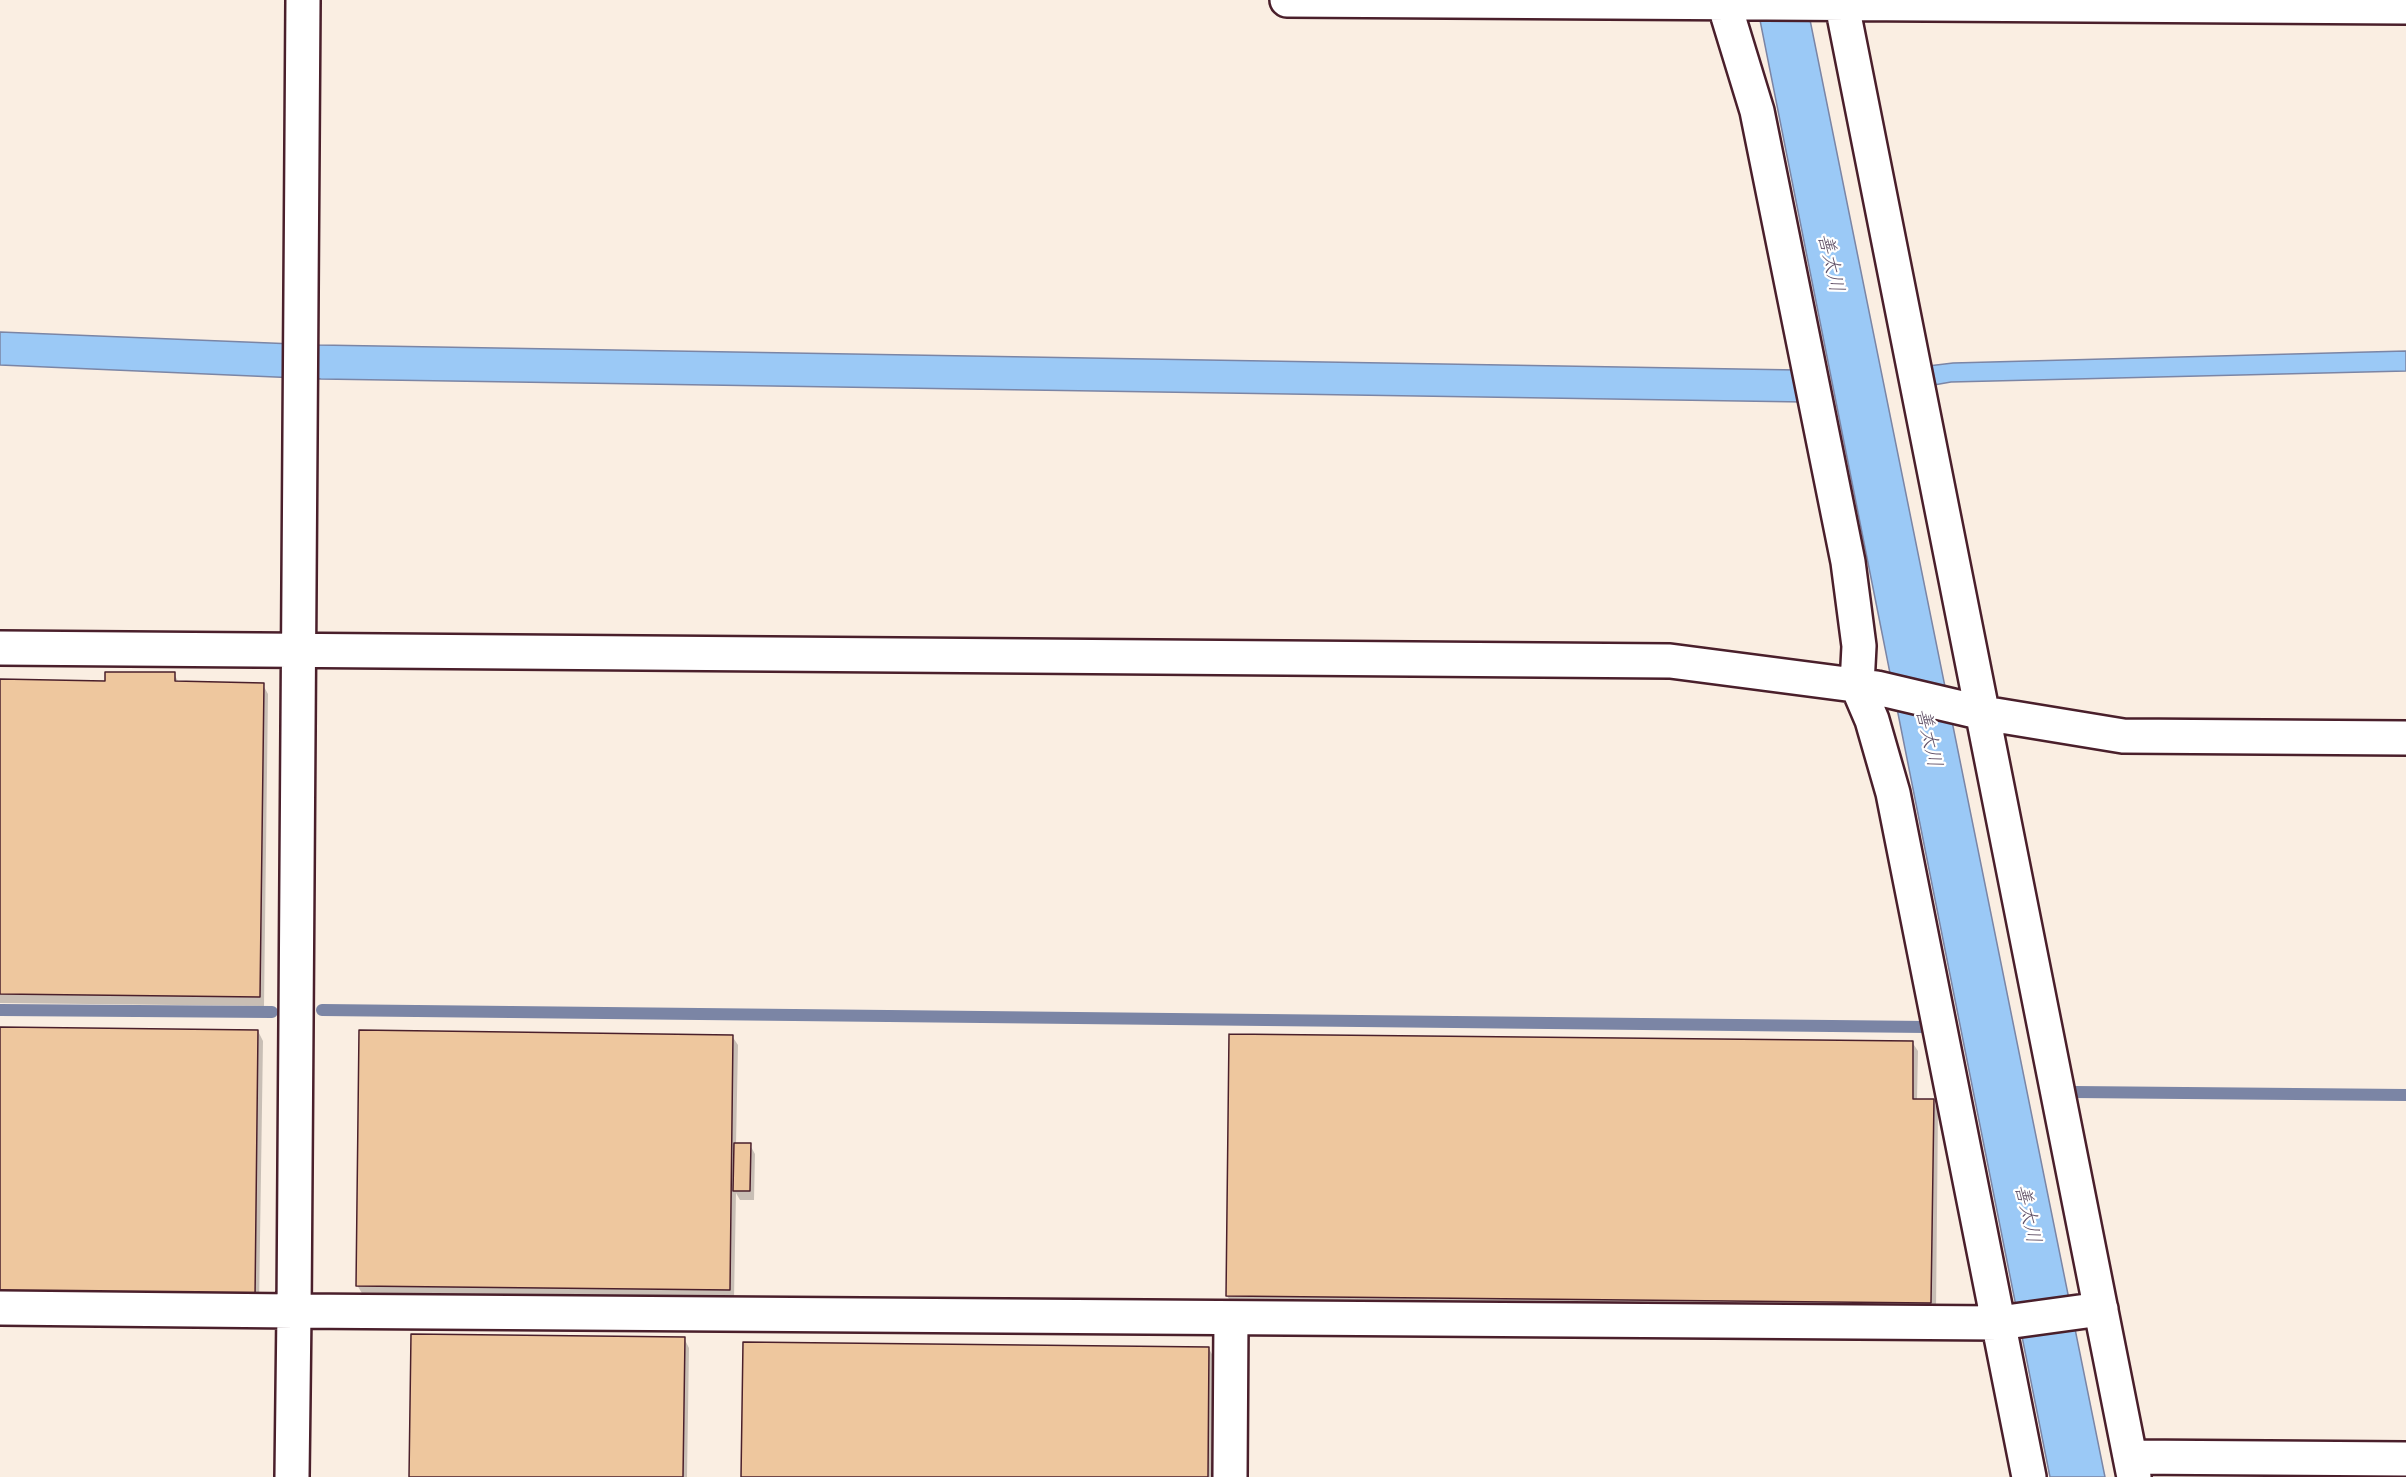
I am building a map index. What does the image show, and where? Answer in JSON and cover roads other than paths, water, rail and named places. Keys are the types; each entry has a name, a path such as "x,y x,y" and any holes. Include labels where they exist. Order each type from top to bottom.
{"street":[{"path":"292,1477 303,0"},
{"path":"1287,0 2406,7"},
{"path":"1728,3 1757,111 1848,562 1872,720 1893,793 2003,1323 2029,1477"},
{"path":"1837,3 1913,355 1977,712 2093,1310 2132,1467 2406,1459"},
{"path":"0,648 1671,661 1867,687 1977,712 2123,736 2406,738"},
{"path":"0,1308 2003,1323 2093,1310"},
{"path":"1230,1477 1231,1317"}],"water":[{"name":"善太川","path":"1756,0 1806,0 2105,1477 2050,1477"},
{"path":"0,332 319,345 1798,370 1804,402 321,379 0,365"},
{"path":"2406,351 2406,371 1951,382 1905,390 1903,369 1953,363"}],"waterway":[{"path":"0,1010 272,1012"},
{"path":"322,1010 1926,1027"},
{"path":"2074,1092 2406,1095"}]}
